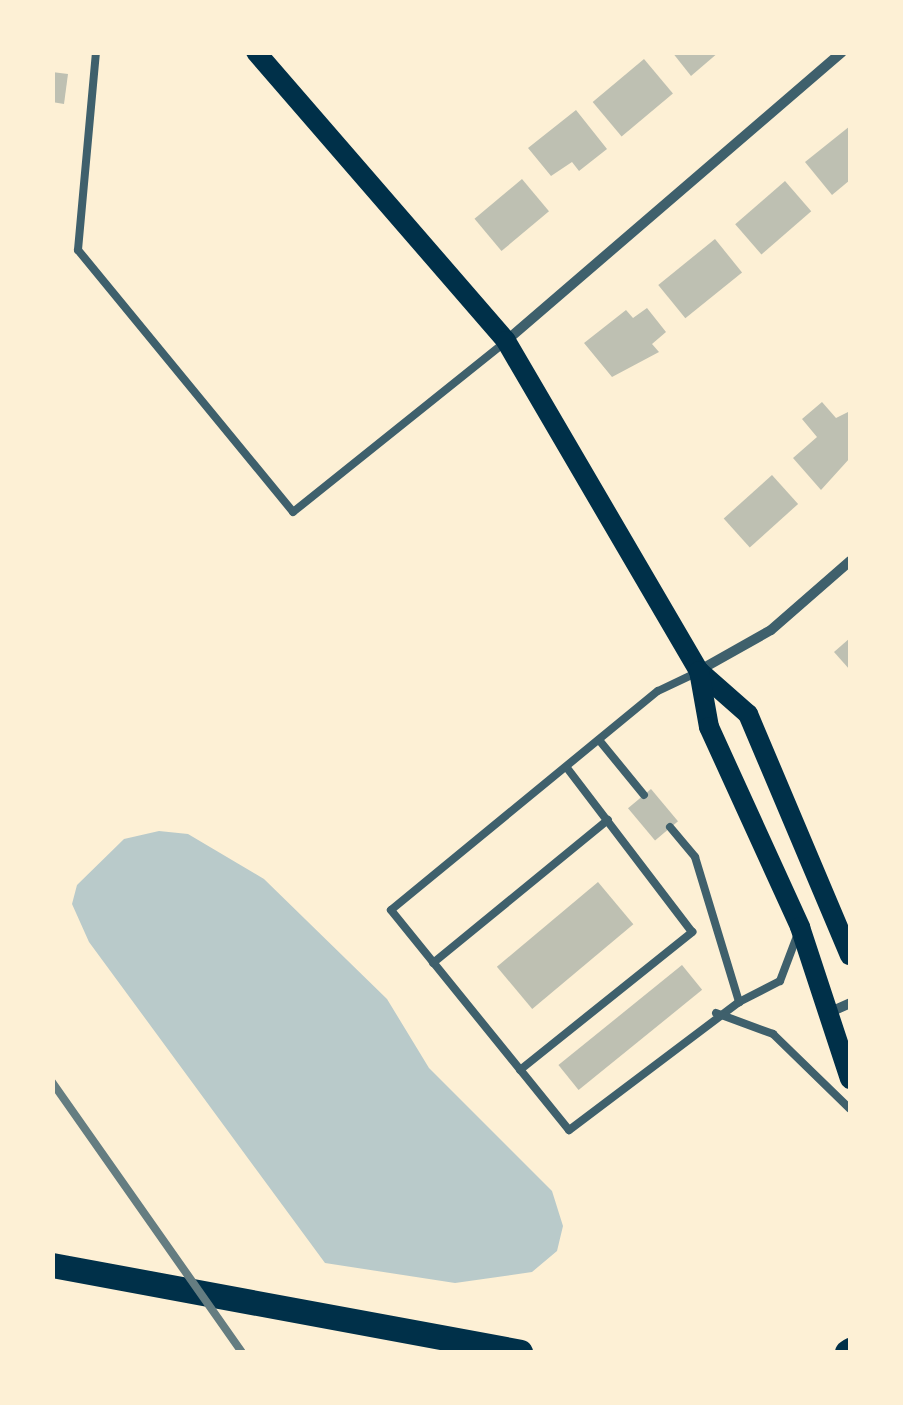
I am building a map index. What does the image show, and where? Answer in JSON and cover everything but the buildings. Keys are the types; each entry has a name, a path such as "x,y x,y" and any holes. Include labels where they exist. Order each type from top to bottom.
{"main road":[{"path":"256,52 506,342 700,671 748,714 850,955"},
{"path":"700,671 709,727 800,926 850,1079"},
{"path":"52,1265 520,1352"}],"street":[{"path":"506,342 842,52"},
{"path":"700,671 772,630 850,562"},
{"path":"828,1012 850,1003"}],"lane":[{"path":"96,52 78,250 293,512 506,342"},
{"path":"700,671 599,740 391,910 569,1130 716,1014 780,981 800,926"},
{"path":"599,740 644,795"},
{"path":"567,768 692,932"},
{"path":"433,962 608,820"},
{"path":"670,828 695,858 739,1002"},
{"path":"520,1070 692,932 715,923"},
{"path":"716,1014 773,1034 850,1108"}],"shaded area":[{"path":"159,831 188,834 264,879 387,999 429,1068 552,1191 563,1226 557,1251 532,1272 455,1283 325,1263 89,942 72,904 77,885 124,839"}],"railway":[{"path":"52,1082 242,1352"}]}
